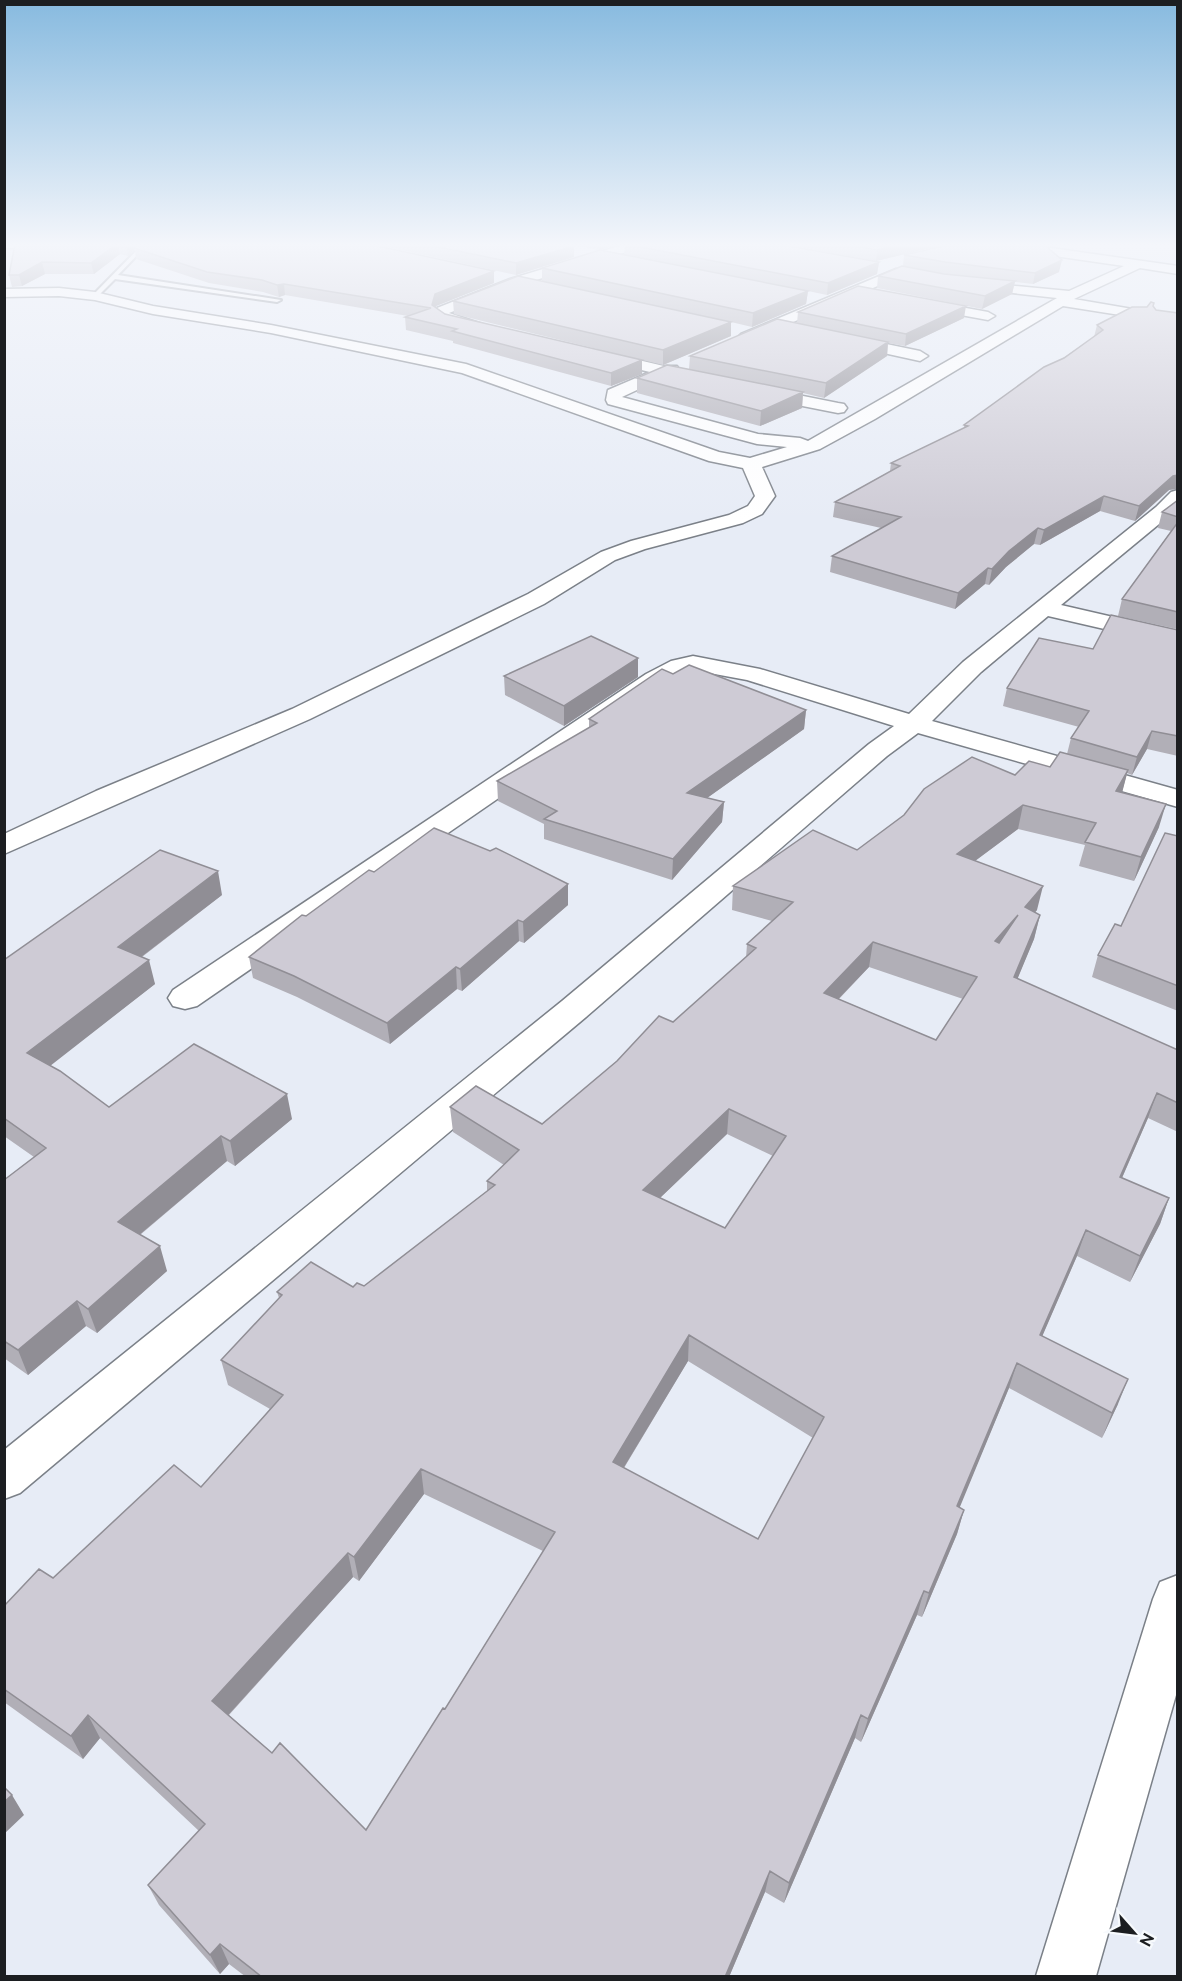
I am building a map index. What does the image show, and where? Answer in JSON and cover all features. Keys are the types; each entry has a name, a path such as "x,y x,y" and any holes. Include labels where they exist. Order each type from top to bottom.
{"street":[{"path":"307,336 466,369 714,457 751,464 814,445 999,336"},
{"path":"830,337 920,356"},
{"path":"586,353 711,381"},
{"path":"686,362 614,394 614,400 757,439 814,445"},
{"path":"745,389 837,408"},
{"path":"4,845 106,797 301,714 536,599 608,556 638,545 736,519 755,510 765,496 751,464"},
{"path":"4,1478 574,1009 878,750 914,724 972,667 1043,608 1173,507"},
{"path":"1043,608 1178,639"},
{"path":"185,998 645,685 680,666 693,663 751,674 914,724 1178,799"},
{"path":"1066,1977 1178,1599"}],"building":[{"path":"473,336 541,336 642,360 611,373"},
{"path":"605,336 696,336 663,350"},
{"path":"736,336 861,336 888,342 826,383 690,356"},
{"path":"1094,336 1178,336 1178,475 1173,476 1139,506 1104,496 1044,530 1038,528 1009,551 992,569 988,568 958,593 832,556 901,517 835,502 900,466 891,463 968,426 964,425 1044,367 1064,358"},
{"path":"667,365 803,392 761,411 637,378"},
{"path":"1178,500 1178,517 1162,512"},
{"path":"1178,522 1178,612 1122,599"},
{"path":"1111,615 1178,630 1178,736 1152,731 1137,757 1071,738 1089,711 1007,688 1039,638 1093,649"},
{"path":"591,636 638,658 564,706 504,676"},
{"path":"689,665 806,710 687,793 724,802 673,859 544,819 557,811 497,781 597,723 589,719 662,669 673,674"},
{"path":"1060,752 1128,770 1116,791 1166,804 1141,857 1085,842 1096,823 1023,805 957,854 1043,886 1025,907 1040,915 1014,977 1178,1050 1178,1103 1157,1093 1120,1177 1169,1198 1140,1256 1086,1230 1040,1335 1128,1379 1112,1413 1017,1363 957,1506 964,1510 929,1593 924,1591 868,1719 861,1715 789,1883 770,1871 725,1977 262,1977 220,1944 210,1955 148,1885 205,1824 88,1715 71,1736 4,1689 4,1606 39,1569 53,1578 174,1465 201,1487 283,1395 221,1360 282,1295 277,1292 311,1262 353,1287 357,1283 364,1286 495,1185 487,1181 519,1150 450,1107 476,1086 542,1124 617,1061 659,1016 673,1022 756,948 747,944 793,902 733,886 813,830 857,850 904,815 924,789 972,757 1015,775 1029,761 1050,767","holes":["1018,915 999,943 995,941","873,942 977,977 936,1040 824,993","729,1109 786,1136 725,1228 643,1190","689,1335 824,1417 758,1539 613,1462","421,1469 555,1532 445,1709 443,1708 366,1830 280,1743 272,1753 212,1701 348,1553 354,1557"]},
{"path":"434,828 490,851 496,848 568,884 523,922 518,920 460,969 456,967 387,1023 294,976 249,957 302,915 306,916 369,870 374,872"},
{"path":"1165,833 1178,836 1178,986 1098,955 1115,924 1121,926"},
{"path":"160,850 218,871 118,947 149,960 27,1053 60,1071 109,1107 194,1044 287,1094 230,1141 221,1136 118,1222 160,1246 88,1309 77,1301 18,1350 4,1341 4,1180 46,1148 4,1118 4,960"},
{"path":"4,1787 12,1795 4,1802"}]}
